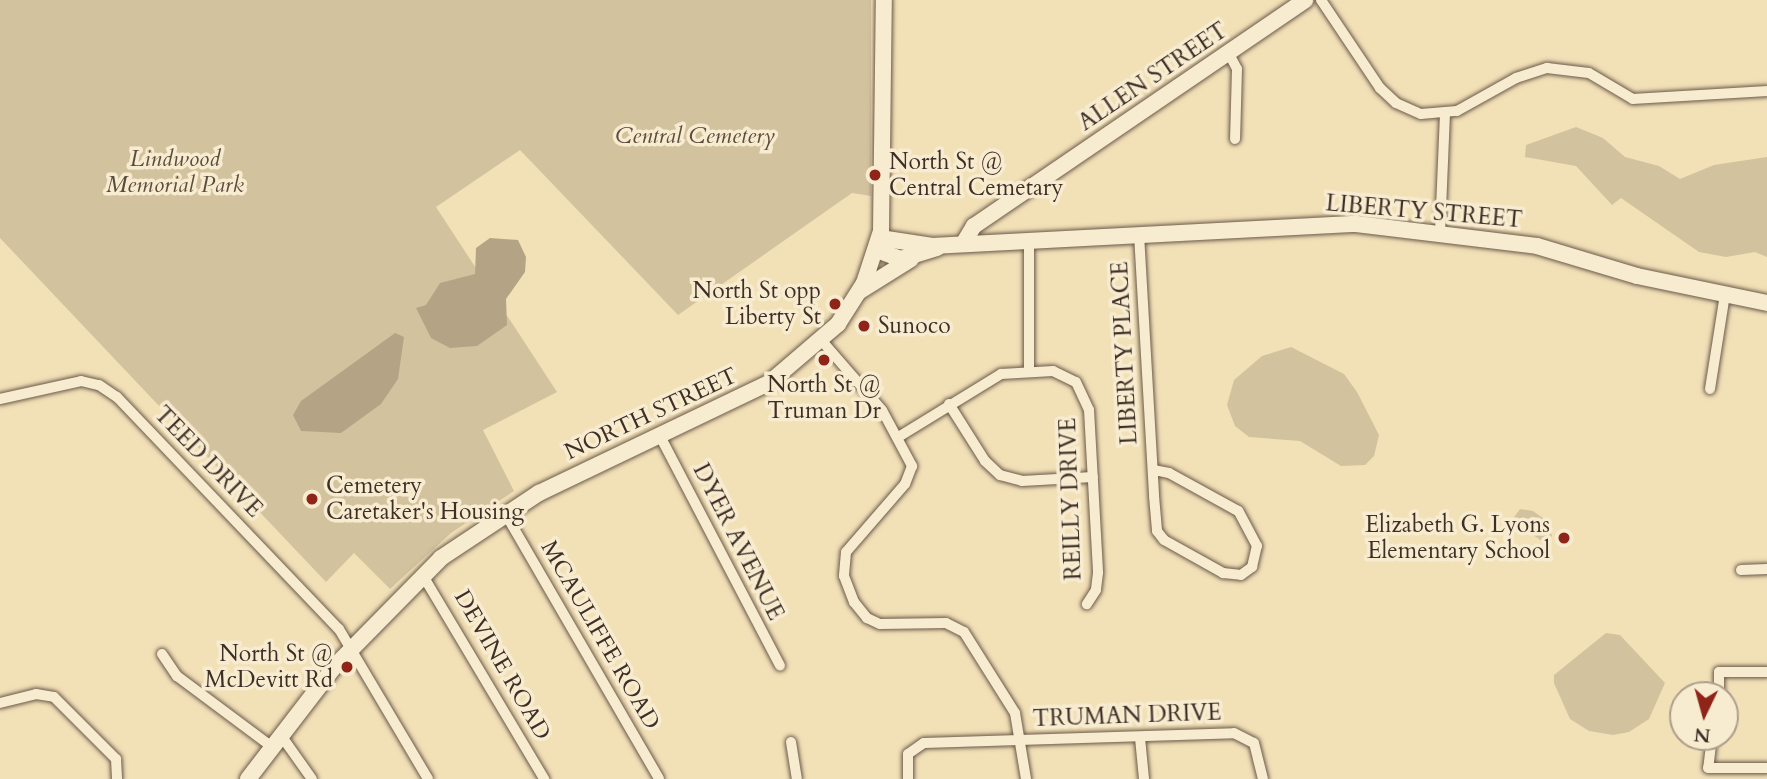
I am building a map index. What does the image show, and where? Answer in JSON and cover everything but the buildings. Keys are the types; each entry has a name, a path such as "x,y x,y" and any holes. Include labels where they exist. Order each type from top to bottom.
{"main road":[{"name":"NORTH STREET","path":"248,779 351,647 422,574 505,513 769,383 822,341 860,291 878,244 884,0"},
{"name":"ALLEN STREET","path":"963,244 974,226 1305,0"},
{"name":"LIBERTY STREET","path":"878,244 944,245 1325,224 1440,233 1548,249 1625,273 1767,303"},
{"path":"878,244 897,259 914,257"},
{"name":"LIBERTY STREET","path":"860,291 914,257 944,245"}],"street":[{"path":"1321,0 1390,99 1422,114 1445,115 1516,78 1547,68 1589,73 1633,99 1767,91"},
{"path":"1228,52 1237,69 1235,139"},
{"path":"1440,233 1445,115"},
{"name":"LIBERTY PLACE","path":"1139,234 1153,470 1161,538 1228,575 1241,575 1252,567 1257,546 1238,511 1169,473 1153,470"},
{"path":"1029,240 1029,371"},
{"path":"1710,389 1725,294"},
{"name":"TRUMAN DRIVE","path":"822,341 868,391 900,436 910,456 911,476 849,547 843,566 847,586 860,611 875,623 941,622 964,632 1013,707 1021,740 1243,735 1257,747 1263,779"},
{"name":"REILLY DRIVE","path":"900,436 994,376 1029,371 1065,375 1084,392 1093,477 1098,579 1087,604"},
{"name":"TEED DRIVE","path":"0,399 81,381 111,393 351,647 428,779"},
{"path":"949,404 985,461 1000,475 1022,481 1093,477"},
{"name":"DYER AVENUE","path":"660,436 780,666"},
{"name":"MCAULIFFE ROAD","path":"505,513 660,779"},
{"path":"1741,570 1767,569"},
{"name":"DEVINE ROAD","path":"422,574 544,779"},
{"path":"162,654 177,676 276,740 312,779"},
{"path":"1719,681 1719,672 1767,672"},
{"path":"0,703 36,694 54,697 116,759 117,779"},
{"path":"1140,738 1144,779"},
{"path":"908,779 907,759 919,744 1021,740 1026,779"},
{"path":"791,742 797,779"},
{"path":"1710,751 1708,768 1767,768"}],"green space":[{"name":"Lindwood Memorial Park","path":"0,0 871,0 871,196 852,193 678,315 520,150 436,207 557,392 483,430 514,491 451,533 390,589 354,553 326,582 0,238"},
{"path":"1576,127 1603,138 1625,157 1659,166 1680,179 1714,165 1767,157 1767,257 1755,252 1726,257 1699,252 1621,198 1612,205 1576,166 1525,157 1526,145"},
{"path":"1291,347 1344,374 1357,392 1379,435 1374,456 1365,465 1341,466 1300,441 1249,437 1235,426 1227,405 1234,380 1262,356"},
{"path":"1520,509 1533,511 1547,521 1552,536 1546,544 1512,520"},
{"path":"1606,633 1620,635 1665,683 1649,719 1629,732 1613,735 1589,731 1570,719 1554,683 1554,675"}],"shaded area":[{"path":"490,238 518,240 526,257 525,272 506,299 507,325 477,346 450,348 431,338 416,308 426,305 440,283 475,274 476,248"},
{"path":"395,333 404,337 398,379 381,404 341,433 301,431 293,415 301,401"}],"place":[{"name":"North St @ Central Cemetary","path":"875,175"},
{"name":"North St opp Liberty St","path":"835,304"},
{"name":"Sunoco","path":"864,326"},
{"name":"North St @ Truman Dr","path":"824,360"},
{"name":"Cemetery Caretaker's Housing","path":"312,499"},
{"name":"Elizabeth G. Lyons Elementary School","path":"1564,538"},
{"name":"North St @ McDevitt Rd","path":"347,667"}],"park label":[{"name":"Central Cemetery","path":"695,136"}]}
